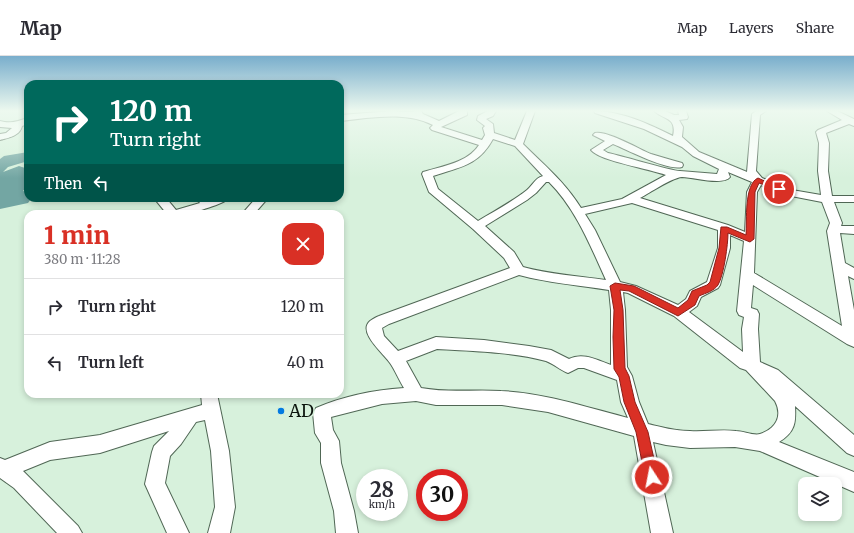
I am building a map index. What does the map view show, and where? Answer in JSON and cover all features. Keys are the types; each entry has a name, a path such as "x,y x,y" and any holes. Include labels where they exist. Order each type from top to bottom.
{"street":[{"path":"0,137 10,133"},
{"path":"458,133 488,140 518,144 567,194 591,235 615,286 618,310 619,369 624,376 630,402 642,432 662,533"},
{"path":"488,133 488,140 478,154 466,162 427,174 433,190 477,226 509,255 518,270"},
{"path":"518,144 522,133"},
{"path":"657,133 679,159"},
{"path":"678,133 677,138 679,159"},
{"path":"754,133 751,171 758,180"},
{"path":"821,133 824,143 823,171 827,199 836,223 833,231 853,341"},
{"path":"598,135 614,140 648,156 679,159 722,178 725,177 722,174 723,170 727,168"},
{"path":"614,140 596,150 605,155 656,168 696,154 790,193 827,199 854,199"},
{"path":"578,212 631,200 679,159"},
{"path":"477,226 523,198 543,179 553,178"},
{"path":"752,366 750,329 752,314 744,311 748,275 752,192 758,180"},
{"path":"631,200 724,228 750,239"},
{"path":"164,202 170,210"},
{"path":"183,210 202,202"},
{"path":"252,210 258,202"},
{"path":"678,312 692,302 695,294 710,288 714,283 724,248 724,228"},
{"path":"833,231 843,229 854,230"},
{"path":"840,266 854,274"},
{"path":"416,394 396,359 378,339 375,332 375,325 384,320 518,270 539,276 556,277 630,289 678,312 752,366 781,396 786,405 787,421 783,430 761,443"},
{"path":"748,275 853,341"},
{"path":"396,359 436,343 476,345 551,356 568,366 577,362 584,362 613,374 624,376"},
{"path":"752,366 772,375 854,447"},
{"path":"347,533 344,511 331,463 330,441 324,433 322,413 334,408 382,397 416,394 436,398 502,398 548,404 581,412 642,432 666,438 690,440 735,440 761,443 854,482"},
{"path":"178,533 155,484 161,452 175,438 189,418 210,402 220,452 225,507 219,533"},
{"path":"3,468 50,451 100,444 189,418"},
{"path":"3,468 20,481 71,533"}],"water":[{"path":"24,153 24,162 8,167 3,172 19,166 24,168 24,202 29,202 0,209 0,159 4,156"}],"place":[{"name":"AD","path":"281,411"}],"route":[{"path":"652,477 642,432 630,402 624,376 619,369 618,310 615,286 630,289 678,312 692,302 695,294 710,288 713,285 724,248 724,228 750,239 752,192 758,180 779,189"}]}
